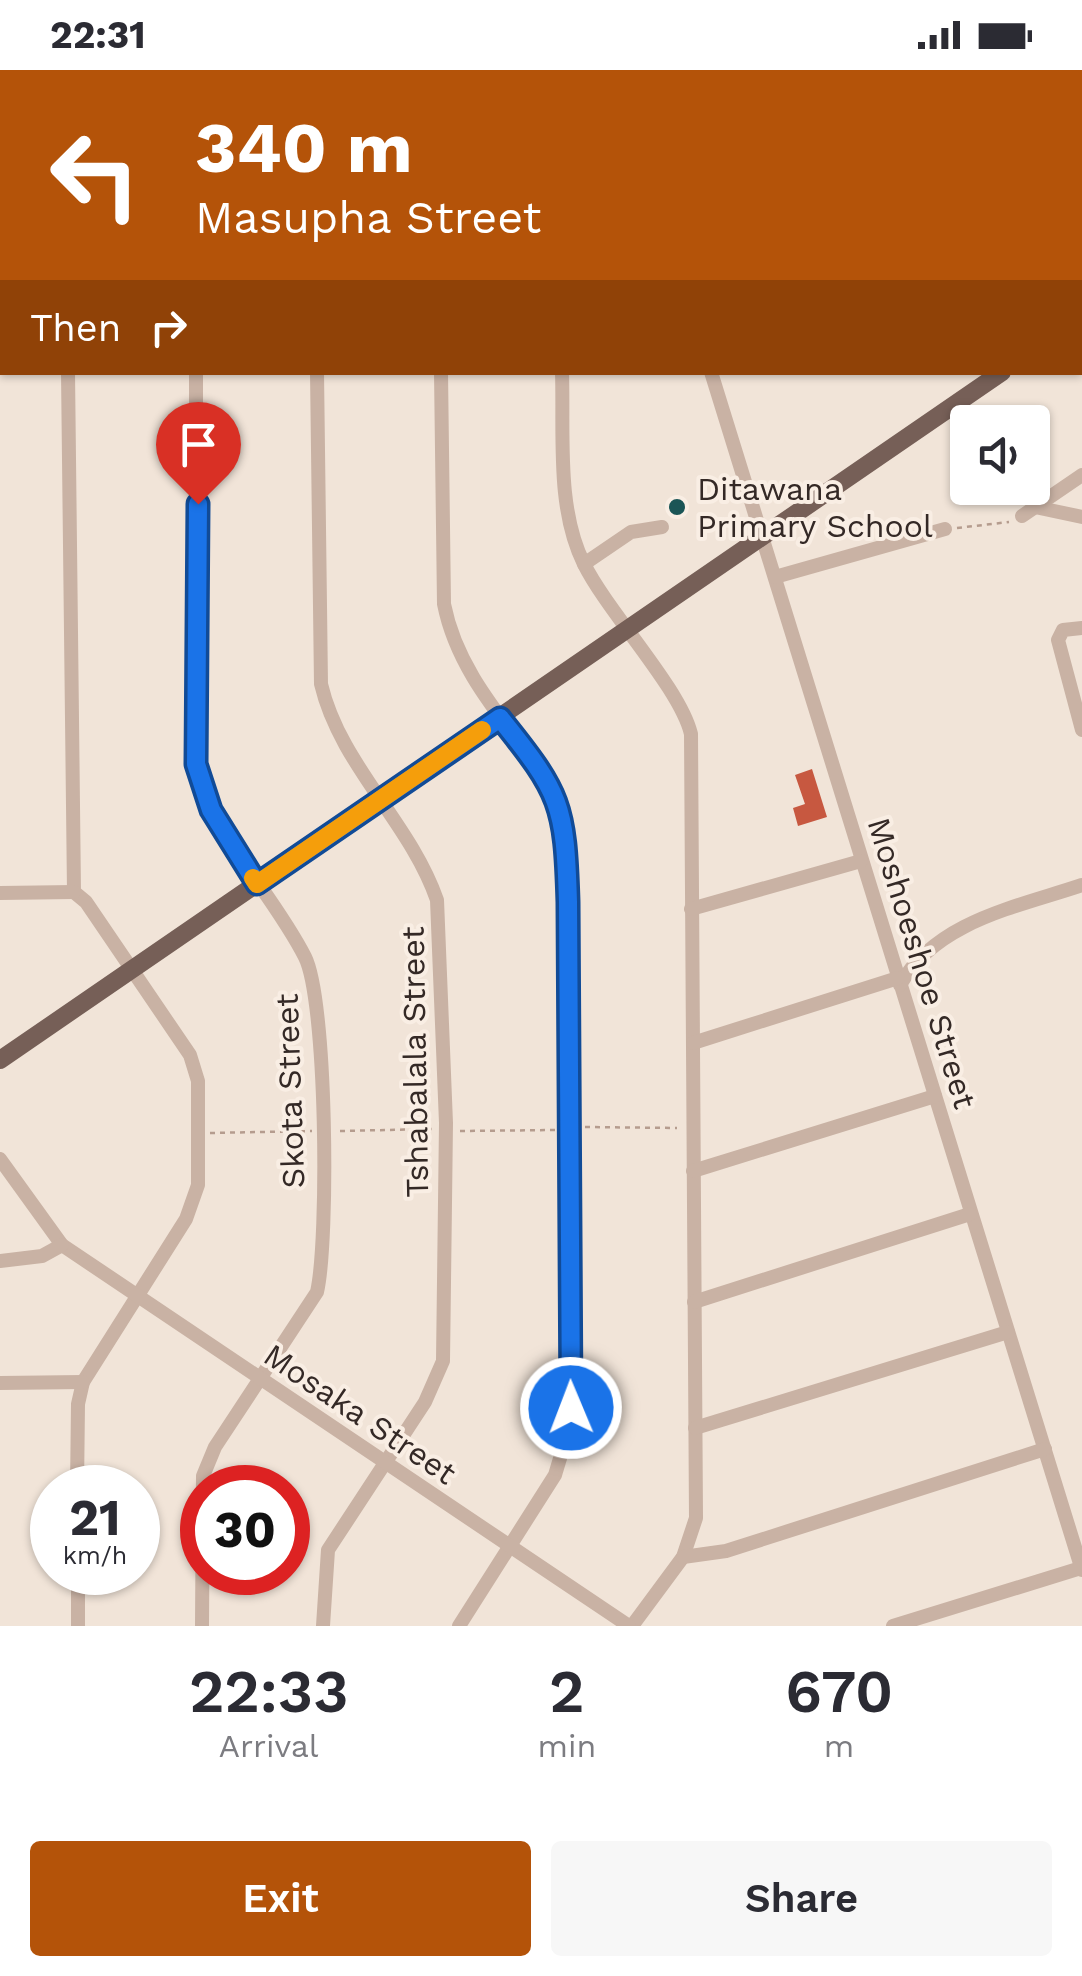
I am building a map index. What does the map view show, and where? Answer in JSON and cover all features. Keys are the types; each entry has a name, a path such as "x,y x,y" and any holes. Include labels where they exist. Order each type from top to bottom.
{"main road":[{"path":"0,1060 998,375"}],"street":[{"path":"68,375 74,892 190,1055 198,1098 195,1199 83,1382 78,1404 78,1465"},
{"name":"Skota Street","path":"196,375 196,764 211,810 297,943 314,978 321,1087 321,1276 308,1312 215,1447 203,1476 202,1626"},
{"name":"Tshabalala Street","path":"317,375 321,684 334,724 424,869 437,900 446,1123 443,1362 425,1402 328,1550 323,1626"},
{"path":"441,375 444,604 462,660 534,761 560,806 566,831 568,902 570,1424 554,1474 459,1626"},
{"path":"562,375 568,512 584,564 625,632 677,702 691,734 696,1518 683,1557 631,1626"},
{"name":"Moshoeshoe Street","path":"712,375 1082,1569"},
{"path":"1022,516 1082,474"},
{"path":"1035,507 1082,517"},
{"path":"584,564 631,532 662,528"},
{"path":"775,578 946,530"},
{"path":"1082,628 1063,630 1060,650 1082,730"},
{"path":"691,909 861,860"},
{"path":"693,1043 899,982 920,958 958,928 1082,885"},
{"path":"0,892 74,892"},
{"path":"694,1171 934,1096"},
{"name":"Mosaka Street","path":"1,1163 62,1245 631,1626"},
{"path":"0,1189 18,1184"},
{"path":"694,1302 970,1214"},
{"path":"0,1261 42,1256 62,1245"},
{"path":"695,1428 1008,1332"},
{"path":"0,1384 83,1382"},
{"path":"683,1557 726,1551 1045,1449"},
{"path":"893,1626 1082,1569"},
{"path":"78,1595 78,1626"}],"path":[{"path":"946,530 1022,516"}],"building":[{"path":"812,769 827,817 798,826 793,808 805,804 795,775"}],"slow traffic":[{"path":"253,878 257,884 482,730"}],"place":[{"name":"Ditawana Primary School","path":"677,507"}],"route":[{"path":"198,504 196,764 211,810 257,884 500,718 534,761 560,806 566,831 568,902 571,1408"}]}
